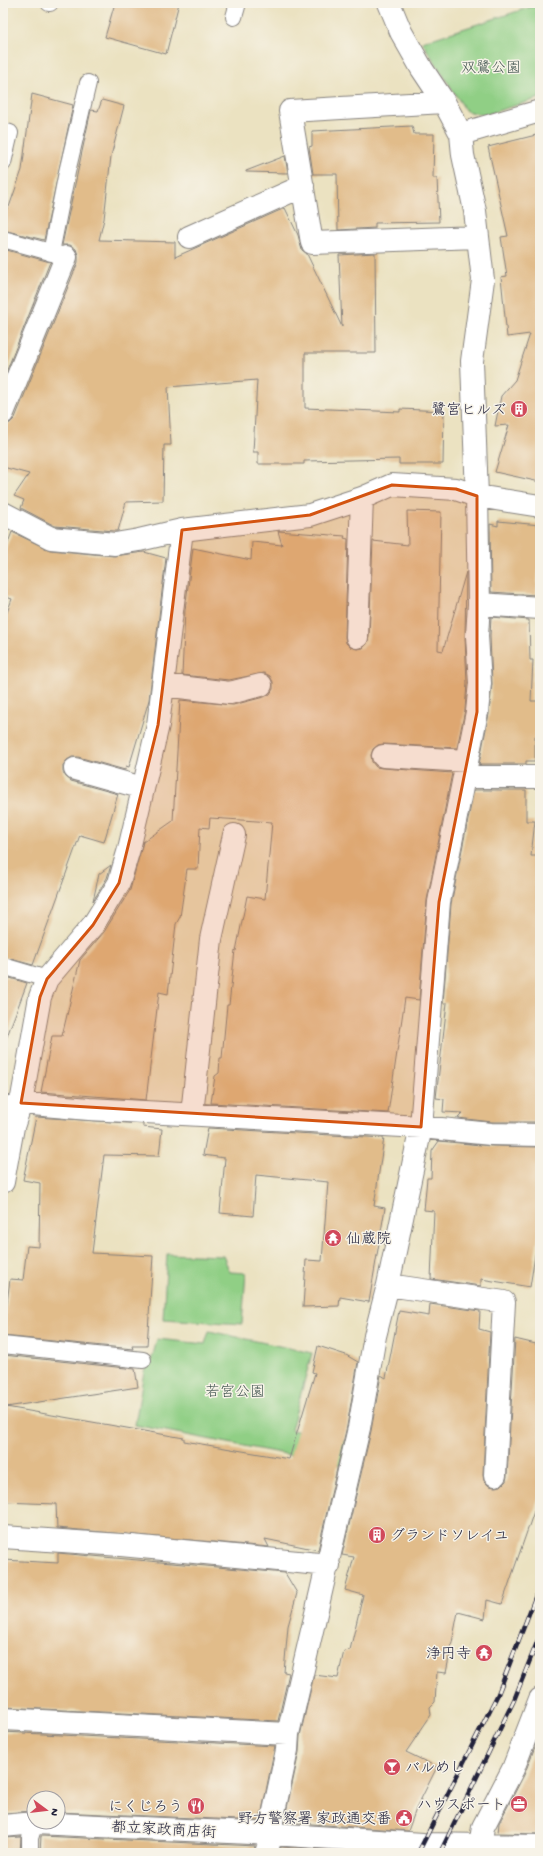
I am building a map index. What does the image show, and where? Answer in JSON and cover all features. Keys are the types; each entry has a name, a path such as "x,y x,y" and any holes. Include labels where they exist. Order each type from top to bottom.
{"street":[{"path":"269,1844 272,1820 287,1750 288,1734 329,1565 359,1428 375,1336 388,1285 421,1127 439,902 477,712 480,682 477,636 479,604 472,361 482,280 475,211 463,155 461,134 444,102 422,69 401,32 389,3"},
{"path":"444,102 290,111 312,243 477,237"},
{"path":"461,134 540,111"},
{"path":"190,237 302,186"},
{"path":"3,413 58,255"},
{"path":"3,513 51,538 115,544 182,530 310,515 362,498 392,485 456,489 477,496 540,506"},
{"path":"357,637 362,498"},
{"path":"3,1182 13,1127 12,1107 40,997 47,979 93,925 120,883 158,725 182,530"},
{"path":"479,604 540,608"},
{"path":"163,685 230,693 261,685"},
{"path":"383,756 466,769 540,777"},
{"path":"75,769 143,788"},
{"path":"192,1114 211,939 234,835"},
{"path":"12,1107 192,1114 421,1127 491,1134 540,1136"},
{"path":"388,1285 504,1302 495,1475"},
{"path":"3,1537 121,1545 329,1565"},
{"path":"480,1848 483,1827 513,1769 540,1699"},
{"path":"3,1719 288,1734"},
{"name":"都立家政商店街","path":"3,1826 26,1825"},
{"name":"都立家政商店街","path":"66,1827 269,1844 423,1844 480,1848 540,1846"}],"lane":[{"path":"3,239 58,255 67,172 88,83"},
{"path":"3,131 10,133 3,162"},
{"path":"3,966 47,979"},
{"path":"3,1346 143,1360"},
{"path":"30,1853 30,1838 33,1830"}],"highlighted area":[{"path":"392,485 456,489 477,496 477,712 439,902 421,1127 21,1103 40,997 47,979 93,925 119,883 158,725 182,530 310,515"}],"green space":[{"name":"双鷺公園","path":"540,4 540,98 484,115 466,111 422,42"},
{"path":"167,1254 223,1256 230,1272 246,1273 242,1324 163,1319"},
{"name":"若宮公園","path":"209,1331 312,1353 291,1430 347,1441 342,1465 135,1425 144,1371 153,1355 157,1339 205,1344"}],"building":[{"path":"115,3 179,3 166,54 105,37"},
{"path":"32,94 73,105 44,240 3,230 5,210 9,207 22,170"},
{"path":"102,100 124,106 111,156 104,219 99,240 175,242 175,257 285,208 298,235 302,250 307,254 342,327 339,255 375,253 376,353 305,353 305,408 400,412 400,409 444,411 443,464 399,464 399,459 304,461 304,464 258,464 258,452 253,452 257,380 168,387 171,445 164,445 163,501 126,502 118,531 55,526 21,508 24,500 14,496 29,474 3,467 3,425 10,423 15,418 78,262 76,249 70,245 62,245 91,110 98,111"},
{"path":"412,126 414,134 434,134 433,178 437,178 439,222 375,223 375,228 338,230 337,174 313,174 309,147 312,146 312,131"},
{"path":"540,134 540,482 495,472 509,425 495,426 501,396 515,380 530,334 507,337 501,277 507,276 501,237 508,236 488,147"},
{"path":"285,156 288,173 246,172 246,171"},
{"path":"3,249 50,262 3,380"},
{"path":"407,511 441,512 438,650 443,651 466,572 465,637 467,683 465,710 457,748 383,744 378,745 373,749 371,755 372,762 376,767 452,773 427,900 419,1000 405,998 388,1113 211,1103 215,1076 219,1073 220,1058 222,1058 227,1005 229,1005 235,950 236,951 247,896 265,899 272,822 210,818 209,828 200,827 198,869 187,869 180,917 176,924 168,994 159,992 146,1100 41,1092 52,1036 62,1036 80,960 104,932 130,890 143,842 173,821 180,700 233,705 264,697 270,694 273,689 273,682 270,676 264,673 229,680 182,675 185,610 193,548 251,560 252,542 282,545 278,531 345,536 344,538 348,539 345,637 346,643 350,647 357,649 363,648 367,644 369,637 373,541 408,545"},
{"path":"498,521 540,525 540,549 536,595 491,592 490,524 498,526"},
{"path":"12,532 50,550 114,556 144,552 166,558 149,700 129,767 126,766 125,770 78,757 72,757 63,765 63,772 71,781 118,794 104,842 80,835 33,965 3,957 3,623 12,599 3,596 3,556"},
{"path":"491,617 529,620 530,660 533,660 531,701 538,701 538,736 535,736 535,761 526,761 526,764 479,764 489,714 492,684 490,636"},
{"path":"474,790 526,790 526,821 535,821 531,856 540,856 540,1122 492,1122 458,1118 463,1113 443,1112 444,1099 436,1098 447,1003 443,1003 451,904"},
{"path":"111,865 107,878 93,901 99,874"},
{"path":"3,976 27,983 6,1039 3,1038"},
{"path":"36,1117 143,1124 143,1127 162,1129 159,1156 104,1155 92,1253 153,1256 147,1346 132,1346 133,1349 3,1336 10,1279 23,1280 27,1246 39,1247 40,1183 23,1180"},
{"path":"208,1128 384,1138 374,1206 385,1208 369,1302 340,1297 339,1306 303,1307 306,1260 322,1261 328,1182 256,1175 253,1216 220,1213 225,1158 203,1155"},
{"path":"439,1141 491,1146 540,1147 540,1224 530,1287 481,1279 481,1286 431,1279 434,1211 424,1210 427,1178 431,1178 432,1151"},
{"path":"430,1304 480,1311 479,1329 490,1332 483,1474 484,1481 489,1486 501,1486 506,1481 507,1476 515,1339 540,1345 540,1494 502,1604 487,1600 485,1619 458,1612 446,1673 437,1672 435,1702 430,1707 431,1715 406,1752 437,1767 416,1809 408,1831 284,1822 299,1752 300,1736 314,1675 338,1678 344,1651 350,1650 363,1595 345,1590 354,1557 342,1555 371,1431 381,1375 386,1378 399,1311 429,1316"},
{"path":"318,1346 346,1355 358,1362 347,1426 318,1550 265,1539 269,1547 57,1528 56,1504 3,1502 3,1355 135,1369 138,1387 6,1407 184,1438 184,1441 289,1459 315,1373 312,1372"},
{"path":"58,1553 285,1573 297,1593 288,1626 284,1672 289,1673 278,1721 3,1707 3,1560 58,1563"},
{"path":"3,1732 275,1746 260,1821 66,1812 66,1790 26,1790 26,1812 3,1813"},
{"path":"540,1734 540,1834 498,1833 499,1823 524,1775"},
{"path":"41,1836 255,1846 254,1853 40,1853"},
{"path":"21,1837 20,1853 3,1853 3,1838"},
{"path":"281,1847 370,1853 279,1853"}],"railway":[{"path":"418,1853 498,1694 540,1585"},
{"path":"440,1853 514,1700 540,1635"}],"place":[{"name":"鷺宮ヒルズ","path":"519,409"},
{"name":"仙蔵院","path":"333,1238"},
{"name":"グランドソレイユ","path":"377,1535"},
{"name":"浄円寺","path":"484,1653"},
{"name":"バルめし","path":"392,1767"},
{"name":"ハウスポート","path":"519,1804"},
{"name":"にくじろう","path":"196,1806"},
{"name":"野方警察署 家政通交番","path":"404,1818"}]}
